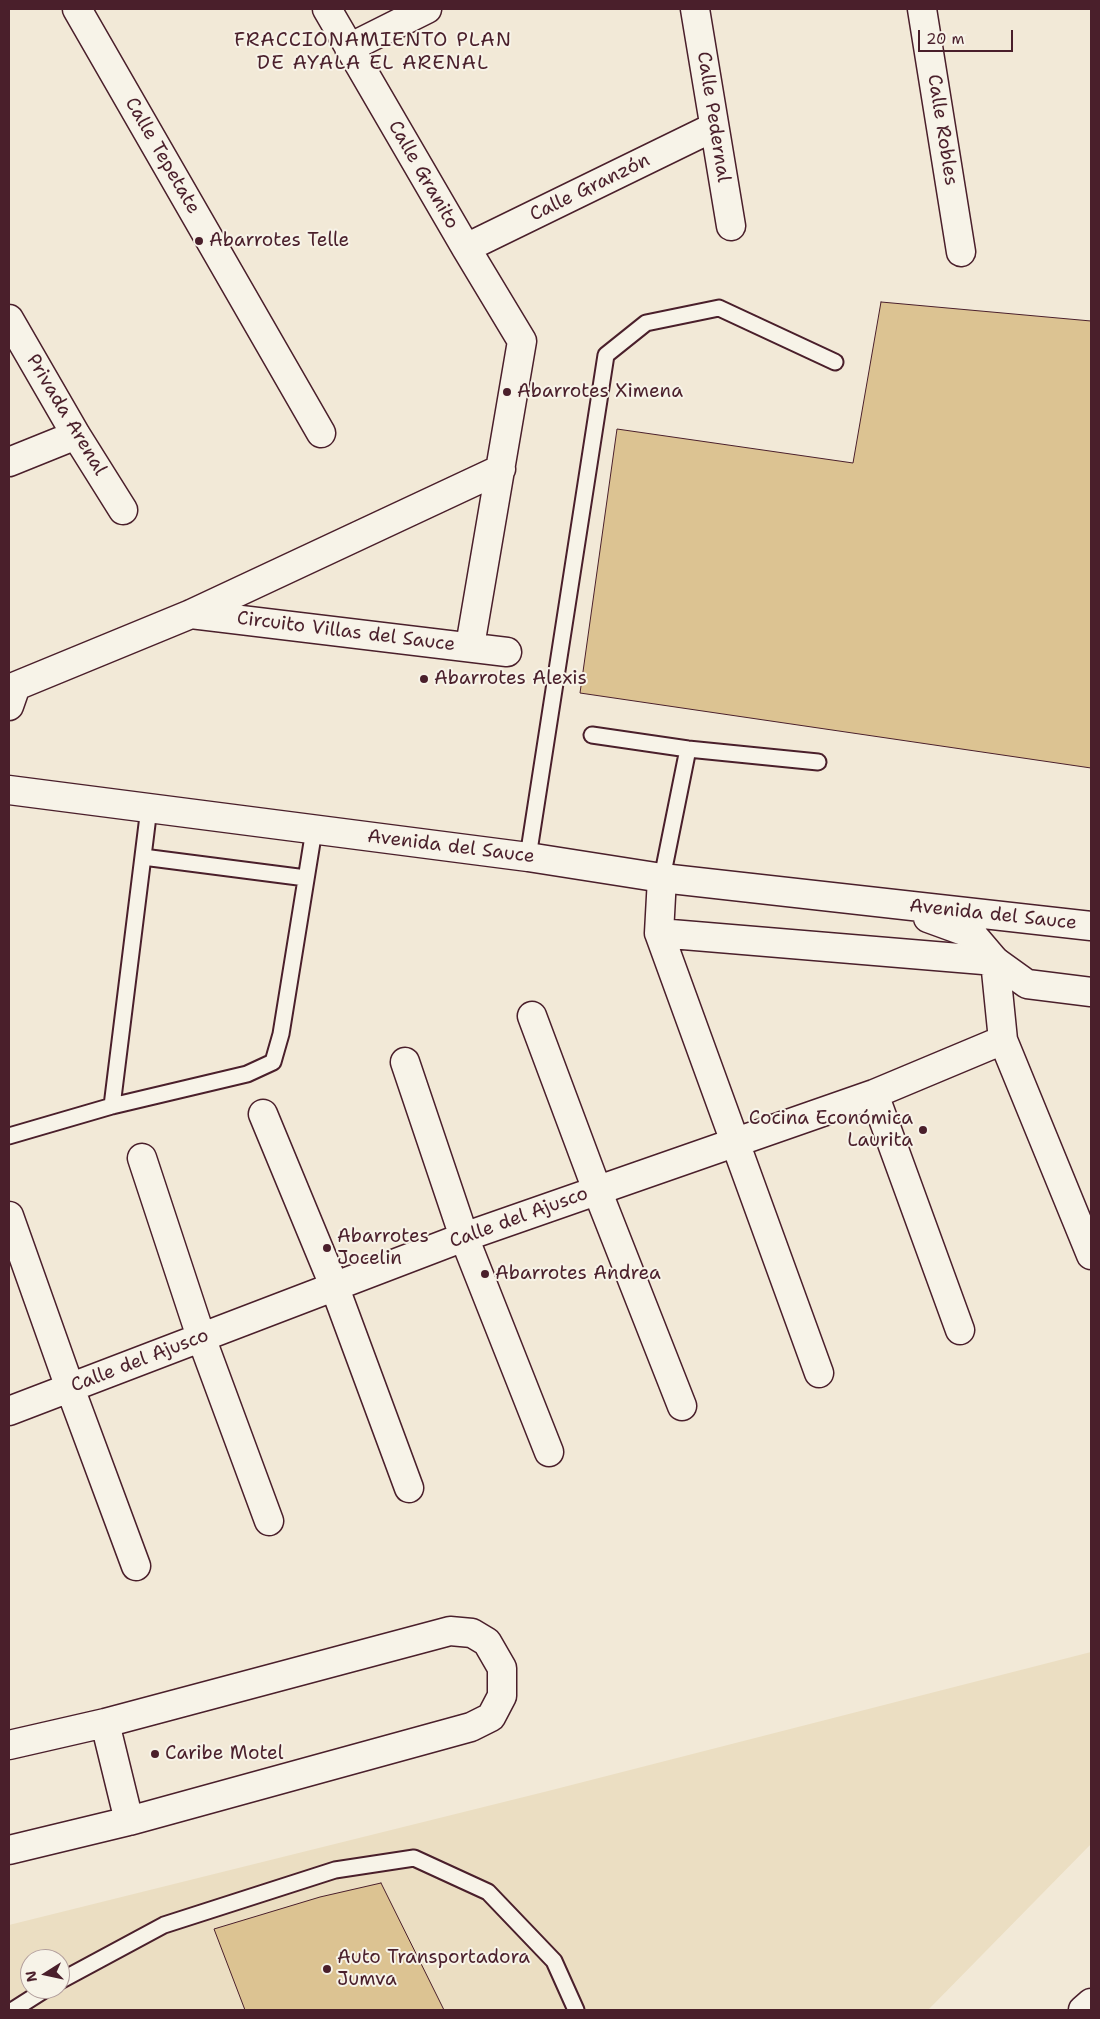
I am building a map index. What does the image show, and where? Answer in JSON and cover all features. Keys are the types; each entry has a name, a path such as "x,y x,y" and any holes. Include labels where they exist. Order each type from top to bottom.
{"street":[{"name":"Calle Tepetate","path":"77,9 321,433"},
{"name":"Calle Granito","path":"328,9 349,48 522,341"},
{"path":"349,48 427,9"},
{"name":"Calle Pedernal","path":"695,9 731,226"},
{"name":"Calle Robles","path":"922,9 961,252"},
{"name":"Calle Granzón","path":"466,248 714,127"},
{"name":"Privada Arenal","path":"9,320 76,435 123,510"},
{"name":"Circuito Villas del Sauce","path":"191,614 470,646 522,341"},
{"path":"9,462 76,435"},
{"name":"Circuito Villas del Sauce","path":"9,706 16,686 191,614 501,469"},
{"path":"470,646 507,652"},
{"name":"Avenida del Sauce","path":"9,790 528,857 662,878 1091,926"},
{"path":"662,878 659,933 819,1373"},
{"name":"Avenida del Sauce","path":"894,905 972,934 995,962 1027,984 1091,992"},
{"path":"659,933 995,962 1003,1040 1091,1255"},
{"path":"532,1016 597,1190 682,1406"},
{"name":"Calle del Ajusco","path":"9,1411 335,1288 464,1237 874,1094 1003,1040"},
{"path":"405,1062 464,1237 549,1452"},
{"path":"874,1094 960,1330"},
{"path":"263,1114 335,1288 409,1488"},
{"path":"142,1158 201,1337 269,1521"},
{"path":"9,1216 136,1566"},
{"path":"9,1745 105,1723 450,1631 472,1633 487,1642 502,1668 502,1696 491,1717 471,1727 129,1821 9,1850"},
{"path":"105,1723 129,1821"},
{"path":"1083,2010 1091,2003"}],"lane":[{"path":"528,857 606,355 646,323 719,308 835,362"},
{"path":"592,735 688,749 818,762"},
{"path":"662,878 688,749"},
{"path":"112,1106 149,808"},
{"path":"9,1136 112,1106 247,1074 273,1062 281,1034 314,830"},
{"path":"143,857 306,878"},
{"path":"70,1976 164,1925 335,1870 414,1858 488,1892 554,1961 576,2010"},
{"path":"13,2010 30,1999"}],"shaded area":[{"path":"1091,1652 1091,1844 928,2010 9,2010 9,1925 548,1791"}],"building":[{"path":"881,302 1091,321 1091,768 580,693 617,429 853,463"},
{"name":"Auto Transportadora Jumva","path":"381,1883 444,2010 245,2010 214,1929 320,1897"}],"place":[{"name":"Abarrotes Telle","path":"199,241"},
{"name":"Abarrotes Ximena","path":"507,392"},
{"name":"Abarrotes Alexis","path":"424,679"},
{"name":"Cocina Económica Laurita","path":"923,1130"},
{"name":"Abarrotes Jocelin","path":"327,1248"},
{"name":"Abarrotes Andrea","path":"485,1274"},
{"name":"Caribe Motel","path":"155,1754"},
{"name":"Auto Transportadora Jumva","path":"327,1969"}],"district":[{"name":"FRACCIONAMIENTO PLAN DE AYALA EL ARENAL","path":"373,52"}]}
